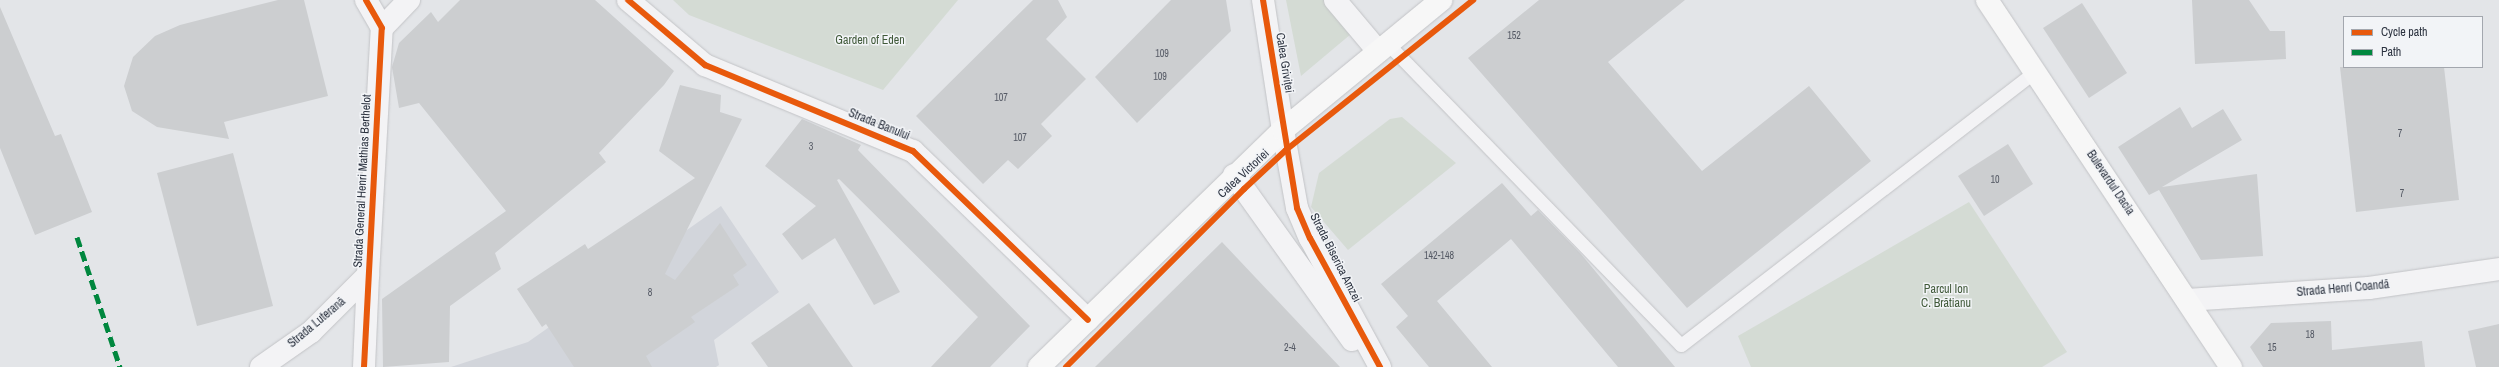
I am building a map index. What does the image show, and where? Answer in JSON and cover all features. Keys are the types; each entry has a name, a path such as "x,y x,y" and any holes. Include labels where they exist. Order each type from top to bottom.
{"main road":[{"name":"Calea Victoriei","path":"1039,367 1234,175 1283,130 1441,0"},
{"name":"Bulevardul Dacia","path":"1987,0 2036,71 2231,367"}],"street":[{"path":"366,0 382,28 409,0"},
{"name":"Strada Banului","path":"628,0 683,49 705,65 913,151 1088,320"},
{"name":"Calea Griviței","path":"1263,0 1283,130"},
{"path":"1336,0 1383,47"},
{"name":"Strada General Henri Mathias Berthelot","path":"364,367 382,28"},
{"name":"Strada Biserica Amzei","path":"1283,130 1297,208 1310,238 1380,367"},
{"path":"1234,175 1372,367"},
{"name":"Strada Henri Coandă","path":"2187,300 2369,288 2499,269"},
{"name":"Strada Luterană","path":"261,367 311,332 368,275"}],"lane":[{"path":"1383,47 1681,345 2036,71"}],"shaded area":[{"path":"721,206 779,292 714,340 719,365 716,367 451,367 528,342"}],"green space":[{"name":"Garden of Eden","path":"673,0 958,0 883,90 689,15"},
{"path":"1286,0 1324,0 1351,34 1301,76"},
{"path":"1402,117 1456,163 1348,250 1311,207 1319,173 1390,119"},
{"name":"Parcul Ion C. Brătianu","path":"1969,202 2067,352 2042,367 1751,367 1738,336"}],"building":[{"path":"278,0 304,0 328,96 224,122 229,139 157,127 132,111 124,86 133,57 155,36 180,25"},
{"path":"460,0 595,0 674,71 664,85 599,153 606,162 495,253 501,269 450,306 449,362 383,367 382,299 506,211 419,103 399,108 392,67 399,43 431,12 438,22"},
{"path":"1033,0 1058,0 1067,17 1046,39 1086,79 1041,124 1052,136 1018,169 1008,160 983,184 916,116"},
{"path":"1171,0 1226,0 1231,31 1137,123 1095,77"},
{"path":"1539,0 1685,0 1608,62 1702,171 1809,86 1871,161 1687,308 1468,58"},
{"path":"2192,0 2249,0 2270,31 2285,31 2286,59 2195,64"},
{"path":"2082,3 2127,73 2089,98 2043,28"},
{"path":"0,7 55,136 61,134 92,212 35,235 0,148"},
{"path":"2340,67 2444,68 2459,200 2356,212"},
{"path":"680,85 721,95 720,112 742,119 665,274 675,280 720,223 747,265 733,275 739,285 691,317 695,322 646,356 652,367 574,367 546,324 542,327 517,289 585,244 588,249 695,178 659,151"},
{"path":"2180,107 2192,128 2223,109 2242,140 2162,187 2257,174 2263,256 2201,260 2159,190 2149,195 2118,147"},
{"path":"802,119 861,145 858,150 1030,326 990,367 931,367 978,317 839,179 837,180 900,292 874,305 835,238 802,260 782,234 816,206 765,166"},
{"path":"2008,144 2033,184 1984,216 1958,176"},
{"path":"233,153 273,306 197,326 157,173"},
{"path":"1502,183 1531,216 1538,210 1581,254 1675,367 1618,367 1511,239 1437,301 1492,367 1429,367 1396,327 1408,316 1381,284"},
{"path":"1222,242 1340,367 1095,367"},
{"path":"809,303 853,367 768,367 751,343"},
{"path":"2331,321 2332,350 2422,341 2425,367 2263,367 2250,347 2271,323"},
{"path":"2499,324 2499,367 2476,367 2468,331"}],"marked path":[{"path":"77,237 120,367"}],"cycle path":[{"path":"364,367 382,28 366,0"},
{"path":"628,0 705,65 913,151 1088,320"},
{"path":"1263,0 1297,208 1310,238 1380,367"},
{"path":"1066,367 1244,189 1286,150 1473,0"}]}
